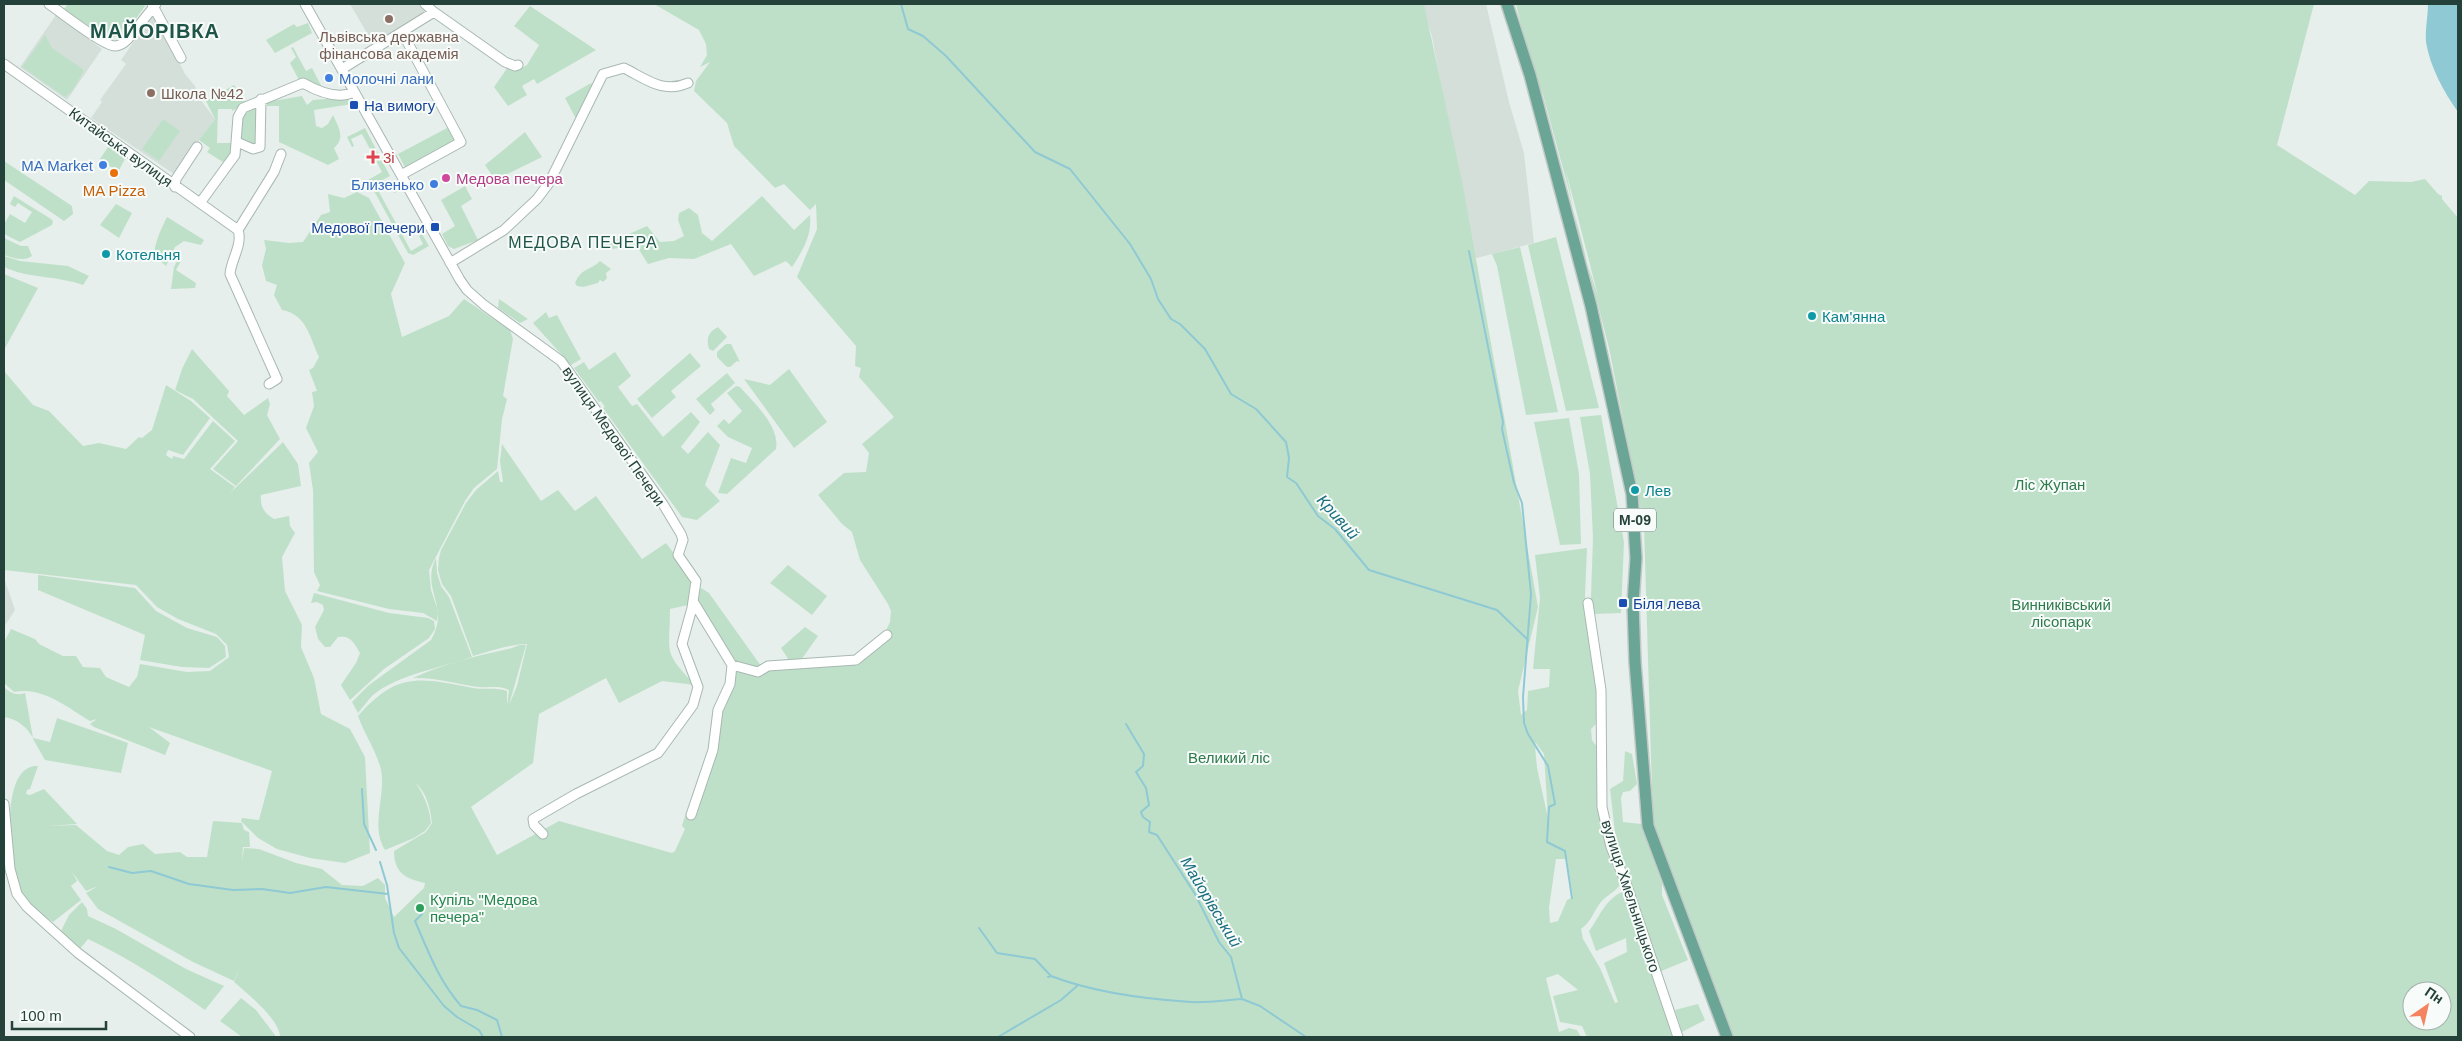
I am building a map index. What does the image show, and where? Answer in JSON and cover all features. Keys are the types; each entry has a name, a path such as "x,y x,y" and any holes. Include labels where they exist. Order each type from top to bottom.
{"main road":[{"name":"М-09","path":"1507,4 1530,75 1591,306 1632,494 1636,550 1633,604 1635,662 1648,826 1728,1037"}],"street":[{"path":"49,4 103,42 115,46 123,44 128,39 154,4 181,58"},
{"name":"вулиця Медової Печери","path":"305,4 400,175 467,290 484,305 561,361 663,504 683,540 678,555 696,581 682,644 698,687 693,705 658,753 576,794 533,819 534,825 543,834"},
{"path":"425,4 505,62 515,66 518,65"},
{"path":"342,69 434,12"},
{"path":"400,175 461,142 402,32"},
{"name":"Китайська вулиця","path":"4,64 238,230"},
{"path":"450,263 504,230 537,199 549,183 604,74 624,68 659,86 675,89 688,83"},
{"path":"200,203 235,155 240,111 261,99 303,83 319,92 349,95 354,92"},
{"path":"237,142 253,149 260,147 261,99"},
{"path":"175,187 176,179 197,147"},
{"path":"269,384 277,379 230,274 230,265 240,236 238,230 274,172 281,154"},
{"path":"691,815 712,750 718,710 730,684 732,665 693,601"},
{"name":"вулиця Хмельницького","path":"1588,603 1601,690 1602,807 1611,847 1627,886 1678,1037"},
{"path":"732,665 758,672 768,666 856,660 887,635"},
{"path":"4,804 11,875 17,894 27,907 78,953 190,1037"}],"shaded area":[{"name":"Львівська державна фінансова академія","path":"350,4 424,4 431,12 374,45"},
{"path":"1422,4 1486,4 1509,102 1524,153 1534,243 1473,259 1432,36"},
{"name":"Школа №42","path":"154,13 185,74 195,86 200,99 215,119 174,174 91,118 102,102 100,100 126,64 121,60"},
{"path":"56,15 102,49 67,100 20,67"},
{"path":"4,578 15,610 4,627"}],"green space":[{"path":"68,4 144,4 145,6 125,34 108,39 64,9"},
{"name":"Великий ліс","path":"654,4 1424,4 1463,186 1538,607 1518,691 1521,715 1527,710 1528,691 1549,687 1550,669 1533,669 1540,598 1535,555 1587,548 1585,596 1596,663 1598,722 1591,729 1592,740 1599,750 1597,792 1599,815 1622,880 1616,890 1600,903 1590,920 1581,929 1583,939 1600,968 1615,1003 1618,1002 1604,963 1627,952 1626,938 1596,951 1589,931 1608,902 1613,897 1626,891 1674,1037 1587,1037 1582,1026 1560,1022 1553,996 1578,990 1558,974 1546,978 1559,1032 1569,1028 1577,1030 1581,1037 280,1037 279,1030 269,1015 234,982 240,968 234,981 193,962 98,909 86,893 98,886 86,891 72,872 77,881 71,886 81,900 53,922 39,912 37,913 17,884 11,852 10,813 12,795 18,780 26,769 38,766 30,789 27,790 26,794 30,795 44,789 77,824 47,826 76,825 107,851 119,855 128,847 143,844 155,854 180,852 187,857 207,857 213,821 242,823 244,830 249,832 250,847 243,847 242,861 244,848 259,849 296,863 322,869 342,885 363,886 378,878 385,885 385,898 394,917 424,888 425,883 406,877 402,873 396,864 394,851 426,832 432,823 427,801 416,783 426,801 431,823 425,831 414,838 385,850 381,840 378,819 382,787 380,766 358,716 385,691 410,681 438,682 477,689 507,691 507,706 509,690 505,688 479,687 413,678 460,661 526,645 509,705 517,686 527,644 509,646 473,656 451,596 442,584 438,570 441,550 466,503 476,490 498,471 500,482 503,482 500,461 502,444 541,501 558,490 575,511 596,496 642,559 666,543 692,577 688,605 670,609 669,644 670,651 677,665 695,685 662,681 619,703 606,678 539,714 533,763 471,807 497,855 559,821 672,853 675,851 685,829 682,826 687,811 706,769 732,663 695,600 701,588 709,593 761,666 764,663 789,660 781,648 805,627 818,636 801,660 855,658 884,635 890,622 891,611 888,604 860,560 852,532 842,524 818,495 844,473 866,472 869,453 862,444 894,417 859,377 861,368 855,366 856,346 797,277 817,229 816,204 810,210 784,184 775,188 734,146 727,123 694,91 696,81 710,62 700,67 707,55 706,44 699,30","holes":["1536,743 1544,754 1548,818 1537,768 1535,746 1533,745","1556,859 1567,859 1573,897 1567,900 1558,921 1550,923 1549,908"]},
{"name":"Ліс Жупан","path":"1516,4 2314,4 2277,145 2355,195 2369,181 2411,182 2425,179 2442,196 2442,199 2458,218 2458,1037 1734,1037 1653,825 1644,526 1609,348 1587,263 1598,296 1566,171 1574,211 1543,95 1528,55"},
{"path":"530,6 596,50 537,84 534,79 522,86 527,95 508,106 494,87 508,67 518,70 527,65 539,45 514,26"},
{"path":"308,23 312,33 275,53 266,40 294,24 297,27"},
{"path":"45,35 52,48 84,70 73,90 65,97 22,67"},
{"path":"293,47 306,71 312,68 323,89 304,79 299,80 290,63 296,57 291,48"},
{"path":"591,83 594,87 579,117 575,117 565,98"},
{"path":"234,85 246,103 232,111 232,109 218,109 217,143 234,143 233,156 226,164 207,152 210,148 199,140 215,119 206,101"},
{"path":"302,96 307,105 313,100 348,97 352,104 314,110 316,126 322,128 328,124 333,115 340,132 340,140 334,148 339,159 328,165 279,142 279,106 267,106 267,102"},
{"path":"260,101 259,146 239,141 243,112"},
{"path":"163,119 180,131 159,161 142,149"},
{"path":"449,127 457,141 406,169 398,154"},
{"path":"365,128 390,176 371,186 368,180 382,172 362,134 351,139 354,146 352,147 347,137"},
{"path":"525,132 542,157 495,180 485,165"},
{"path":"110,144 127,155 118,172 100,159"},
{"path":"4,161 72,206 73,214 64,221 4,180"},
{"path":"393,180 399,191 394,193 390,185 379,192 411,251 423,244 419,236 422,234 429,246 413,255 408,253 374,191"},
{"path":"465,186 472,199 461,206 478,240 454,249 448,246 442,234 455,226 441,200"},
{"path":"357,192 369,198 405,263 391,294 402,337 449,316 464,299 510,330 513,339 503,396 507,399 502,419 497,469 474,488 465,501 429,570 431,590 438,611 437,621 423,613 389,609 317,591 320,585 314,572 313,490 309,463 318,452 306,428 314,406 312,392 317,391 309,370 313,368 319,357 302,322 297,316 282,310 274,295 277,285 266,281 262,265 266,249 264,240 289,243 303,242 321,215 330,212 328,194 344,198"},
{"path":"14,196 51,219 53,221 52,225 20,242 4,234 4,224 10,214 25,223 32,212 18,203 15,207 10,204"},
{"path":"762,196 794,230 810,215 808,236 803,249 792,267 786,261 754,276 731,244 694,259 669,258 648,264 636,245 612,249 602,246 647,226 660,242 674,241 684,236 678,220 679,213 689,208 698,215 702,233 712,241"},
{"path":"116,204 132,213 119,238 100,225"},
{"path":"167,217 204,240 201,245 184,241 175,247 166,266 156,257 155,248"},
{"path":"1556,237 1599,408 1566,411 1528,245"},
{"path":"4,238 21,246 28,246 32,256 22,259 4,255"},
{"path":"1520,247 1558,412 1526,415 1497,266 1492,254"},
{"path":"4,256 20,261 68,266 89,276 83,285 13,271 4,267"},
{"path":"177,261 181,261 176,270 196,283 195,288 171,289 174,267"},
{"path":"600,261 611,269 606,273 607,278 603,282 600,280 598,283 583,287 577,286 575,283 580,274"},
{"path":"4,274 38,288 4,350"},
{"path":"499,299 528,319 520,323 498,308"},
{"path":"546,312 549,318 557,315 581,359 571,365 533,323"},
{"path":"718,327 727,337 713,351 709,349 708,339 712,331"},
{"path":"726,344 731,344 740,362 737,361 730,367 727,367 717,357 717,352"},
{"path":"192,349 229,391 227,396 244,415 268,398 270,404 267,415 280,439 236,486 213,469 238,441 193,399 175,390 182,369"},
{"path":"615,352 631,376 618,387 632,406 637,404 663,437 691,412 700,422 681,447 688,454 708,432 720,445 705,485 720,501 697,520 682,517 603,408 605,407 601,401 599,402 574,368 584,362 589,370"},
{"path":"690,353 701,366 671,391 676,397 652,418 637,399"},
{"path":"789,369 827,422 794,448 744,379 770,385"},
{"path":"4,371 33,405 49,411 83,446 99,443 126,449 139,437 142,438 152,430 166,385 191,401 210,418 183,455 168,450 166,455 172,459 173,456 184,459 213,421 235,441 210,469 235,487 231,492 283,442 298,464 301,486 261,495 261,503 265,512 274,519 289,516 290,526 295,533 282,557 285,591 302,625 301,647 314,678 321,714 350,729 365,757 370,853 345,863 310,858 277,849 258,838 241,821 242,818 259,820 272,771 149,727 170,743 165,755 94,727 90,724 97,719 90,721 54,699 34,692 14,692 4,683 4,642 11,629 35,639 39,644 63,656 76,656 83,667 100,668 106,677 129,687 137,677 140,664 187,672 210,671 229,657 227,645 216,634 178,619 157,607 136,585 4,570"},
{"path":"727,373 735,383 711,404 715,410 710,415 696,399"},
{"path":"736,386 740,387 765,415 774,432 776,449 727,494 718,493 731,458 746,463 752,448 728,437 717,426 724,419 729,424 742,411 727,393"},
{"path":"1601,415 1624,542 1621,613 1594,614 1591,597 1593,538 1590,474 1580,417"},
{"path":"1569,418 1579,474 1581,544 1560,545 1534,422"},
{"path":"436,558 437,573 441,586 449,597 472,657 395,682 373,695 358,713 352,702 369,685 431,640 438,617 431,580"},
{"path":"788,565 827,596 812,615 770,583"},
{"path":"38,575 135,588 156,611 187,628 217,637 225,646 226,657 209,668 182,667 140,660 145,635 38,590"},
{"path":"314,593 389,613 428,618 434,621 435,629 429,638 384,669 350,700 341,685 356,663 360,653 352,640 346,637 338,637 330,647 325,647 318,639 315,627 324,610 323,605 317,602 311,603"},
{"path":"4,687 14,693 25,693 33,738 21,724 4,717"},
{"path":"57,718 128,743 121,773 45,760 33,738 50,742"},
{"path":"1625,751 1632,754 1637,784 1630,791 1623,792 1621,798 1623,822 1641,824 1662,884 1662,895 1688,960 1659,972 1611,833 1615,832 1610,789 1623,781"},
{"path":"82,902 87,909 88,916 116,929 186,969 224,986 205,1010 148,972 88,939 79,950 60,933 69,915"},
{"path":"241,998 256,1010 275,1037 242,1037 220,1021"},
{"path":"1698,1004 1705,1020 1682,1032 1675,1010"}],"water":[{"path":"2428,4 2458,4 2458,112 2438,79 2428,51 2426,37"}],"waterway":[{"name":"Кривий","path":"901,4 908,29 923,36 946,56 1035,152 1070,169 1130,244 1151,279 1158,299 1171,319 1180,324 1205,349 1231,394 1256,409 1286,442 1289,458 1287,477 1296,483 1318,516 1335,529 1369,570 1497,610 1528,640"},
{"path":"1469,251 1503,422 1502,429 1514,483 1522,503 1531,594 1523,697 1524,723 1528,734 1548,766 1555,804 1549,807 1547,842 1565,851 1572,898"},
{"path":"1126,724 1144,754 1143,766 1136,772 1146,788 1149,805 1141,812 1143,817 1150,822 1149,832 1157,835"},
{"path":"362,789 364,824 376,850"},
{"name":"Майорівський","path":"1157,835 1195,894 1219,942 1231,957 1242,999 1260,1006 1306,1037"},
{"path":"380,862 387,885 394,933 399,948 444,1006 457,1017 479,1030 483,1037"},
{"path":"109,867 132,873 151,871 189,884 233,890 262,889 290,893 326,887 388,894"},
{"path":"424,904 422,914 415,921 440,976 461,1006 477,1010 497,1020 502,1037"},
{"path":"420,908 416,910 422,912"},
{"path":"979,928 997,953 1035,959 1051,976"},
{"path":"1048,977 1051,976 1102,991 1155,999 1197,1002 1242,999"},
{"path":"998,1037 1061,1000 1077,986"}],"place":[{"name":"Львівська державна фінансова академія","path":"389,19"},
{"name":"Молочні лани","path":"329,78"},
{"name":"Школа №42","path":"151,93"},
{"name":"На вимогу","path":"354,105"},
{"name":"3і","path":"373,157"},
{"name":"MA Market","path":"103,165"},
{"name":"MA Pizza","path":"114,173"},
{"name":"Медова печера","path":"446,178"},
{"name":"Близенько","path":"434,184"},
{"name":"Медової Печери","path":"435,227"},
{"name":"Котельня","path":"106,254"},
{"name":"Кам'янна","path":"1812,316"},
{"name":"Лев","path":"1635,490"},
{"name":"Бiля лева","path":"1623,603"},
{"name":"Купіль \"Медова печера\"","path":"420,908"}],"district":[{"name":"МАЙОРІВКА","path":"155,31"},
{"name":"МЕДОВА ПЕЧЕРА","path":"583,242"}],"park label":[{"name":"Винниківський лісопарк","path":"2061,612"}]}
